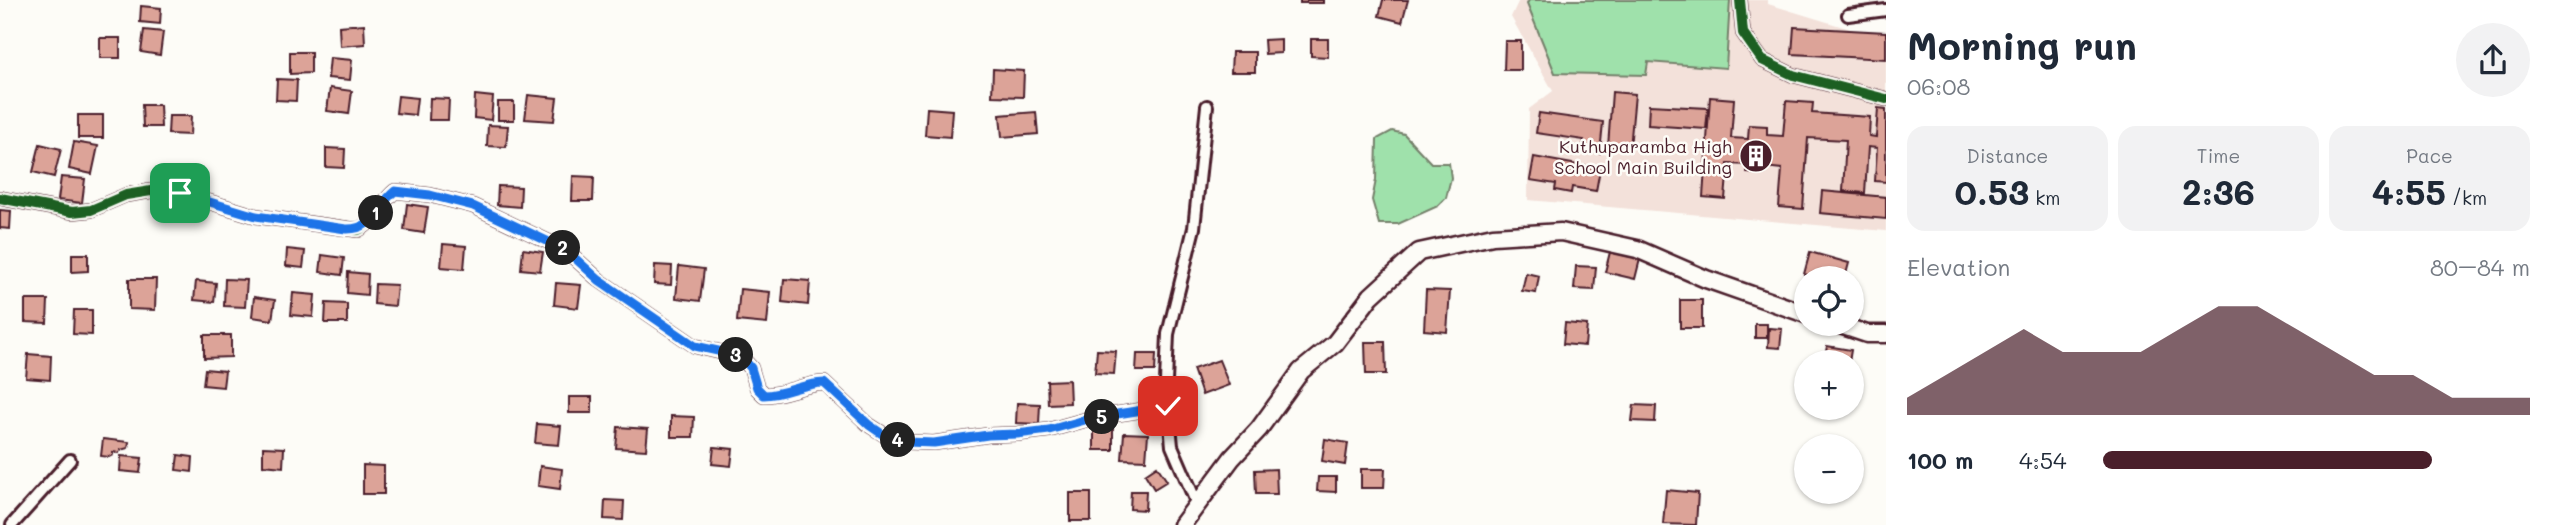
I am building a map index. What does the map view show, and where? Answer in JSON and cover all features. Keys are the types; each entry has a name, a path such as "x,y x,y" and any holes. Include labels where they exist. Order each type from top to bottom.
{"main road":[{"path":"1182,525 1232,458 1259,429 1301,371 1335,343 1371,296 1419,252 1493,236 1561,232 1637,249 1706,279 1794,310"},
{"path":"1864,333 1886,334"}],"street":[{"path":"1740,0 1743,33 1762,60 1793,75 1886,99"},
{"path":"1848,15 1886,10"},
{"path":"1197,504 1172,446 1166,382 1168,334 1194,228 1207,106"},
{"path":"0,198 72,212 91,210 126,195 157,190 180,193 256,216 358,230 366,226 385,199 395,191 430,195 473,206 566,250 599,280 695,346 741,356 751,368 757,388 764,395 777,395 808,383 824,383 869,425 888,438 907,442 934,443 1049,430 1092,418 1168,406"},
{"path":"12,525 70,460"}],"shaded area":[{"path":"1519,0 1768,0 1768,4 1886,40 1886,231 1528,200 1529,109 1553,91 1511,17"}],"green space":[{"path":"1529,0 1730,0 1726,68 1648,62 1646,75 1555,73 1527,4"},
{"path":"1392,131 1404,134 1431,163 1449,163 1451,178 1446,198 1438,206 1398,224 1379,224 1372,200 1376,180 1377,139"}],"building":[{"path":"1300,0 1323,0 1323,3 1300,3"},
{"path":"1383,0 1408,0 1402,22 1379,16"},
{"path":"141,6 161,8 160,24 140,22"},
{"path":"364,24 365,44 340,46 339,26"},
{"path":"1794,27 1886,32 1886,59 1792,54"},
{"path":"144,30 163,32 160,55 141,52"},
{"path":"100,38 120,38 120,58 100,58"},
{"path":"1281,39 1281,53 1265,54 1264,40"},
{"path":"1311,39 1328,39 1328,57 1311,56"},
{"path":"1505,41 1521,41 1521,70 1504,70"},
{"path":"290,52 311,52 311,73 290,74"},
{"path":"1232,52 1255,52 1255,72 1231,72"},
{"path":"330,58 352,60 350,80 328,78"},
{"path":"993,69 1024,71 1023,97 992,96"},
{"path":"277,79 297,80 296,101 276,100"},
{"path":"330,88 352,91 349,114 327,111"},
{"path":"1612,92 1635,94 1630,148 1608,147"},
{"path":"475,95 493,97 491,120 474,118"},
{"path":"528,95 557,98 554,121 525,119"},
{"path":"398,96 417,98 415,115 396,113"},
{"name":"Kuthuparamba High School Main Building","path":"1710,97 1734,99 1731,138 1748,139 1749,125 1767,126 1767,135 1783,136 1786,101 1813,103 1812,113 1870,117 1869,136 1876,137 1878,108 1886,109 1886,182 1875,181 1877,148 1868,147 1865,193 1843,191 1846,140 1808,138 1803,209 1779,207 1782,169 1764,167 1764,174 1747,173 1748,165 1728,164 1725,199 1703,197"},
{"path":"430,98 449,99 448,120 429,120"},
{"path":"498,102 514,102 514,120 498,120"},
{"path":"142,105 160,105 161,127 143,127"},
{"path":"1649,105 1708,108 1706,129 1648,125"},
{"path":"927,108 952,110 950,137 925,135"},
{"path":"1036,112 1038,134 1002,137 1000,115"},
{"path":"1539,113 1603,122 1600,153 1583,149 1584,140 1536,133"},
{"path":"78,115 103,115 103,138 78,138"},
{"path":"169,116 191,116 190,135 168,134"},
{"path":"488,125 508,126 506,147 487,146"},
{"path":"74,142 98,146 92,174 69,169"},
{"path":"40,144 61,149 54,177 33,172"},
{"path":"326,148 345,149 344,168 326,167"},
{"path":"1534,157 1600,169 1596,191 1572,187 1571,193 1555,190 1556,184 1530,180"},
{"path":"573,176 594,177 593,201 572,201"},
{"path":"61,177 85,179 82,203 58,200"},
{"path":"498,186 521,187 520,207 497,205"},
{"path":"1822,191 1886,197 1886,219 1820,213"},
{"path":"407,204 428,207 424,233 404,230"},
{"path":"0,210 11,211 10,229 0,228"},
{"path":"443,244 466,246 464,269 441,267"},
{"path":"287,249 305,251 303,268 286,266"},
{"path":"523,249 543,252 540,271 521,269"},
{"path":"1610,252 1640,259 1635,279 1605,272"},
{"path":"1810,252 1849,263 1848,266 1806,266"},
{"path":"72,254 88,254 88,271 72,272"},
{"path":"322,255 344,258 342,275 320,272"},
{"path":"655,265 672,266 671,285 654,284"},
{"path":"679,266 704,269 700,301 676,298"},
{"path":"1576,266 1596,267 1594,290 1574,289"},
{"path":"348,272 368,274 367,295 347,293"},
{"path":"1526,273 1539,276 1536,293 1522,291"},
{"path":"129,279 156,279 155,310 129,309"},
{"path":"225,279 247,280 245,307 224,306"},
{"path":"784,279 810,281 808,305 782,302"},
{"path":"196,281 216,283 214,302 194,300"},
{"path":"556,283 581,285 578,308 554,305"},
{"path":"375,284 397,285 395,306 374,304"},
{"path":"740,289 770,292 767,324 737,321"},
{"path":"1426,290 1450,291 1447,332 1424,330"},
{"path":"293,293 315,295 313,317 291,315"},
{"path":"254,297 275,300 272,320 252,317"},
{"path":"25,300 48,300 47,323 25,322"},
{"path":"1680,300 1702,300 1702,328 1680,328"},
{"path":"326,303 347,304 347,323 325,323"},
{"path":"74,310 92,310 92,335 73,334"},
{"path":"1565,323 1587,325 1585,346 1563,344"},
{"path":"1755,324 1767,324 1767,338 1755,338"},
{"path":"1769,328 1782,329 1780,348 1768,347"},
{"path":"204,335 231,335 231,357 204,358"},
{"path":"1365,342 1385,342 1386,374 1366,374"},
{"path":"1827,346 1851,350 1826,350"},
{"path":"1097,350 1116,351 1114,374 1095,373"},
{"path":"28,354 51,356 50,380 26,378"},
{"path":"1137,354 1156,354 1155,371 1136,371"},
{"path":"1219,360 1229,385 1202,395 1193,369"},
{"path":"205,369 225,371 223,387 203,385"},
{"path":"1069,380 1070,403 1048,404 1047,381"},
{"path":"569,397 592,397 592,413 569,413"},
{"path":"1017,403 1040,404 1039,424 1016,423"},
{"path":"1634,405 1656,406 1655,422 1632,421"},
{"path":"671,416 694,417 693,437 671,437"},
{"path":"537,424 561,426 559,445 535,443"},
{"path":"618,427 648,429 646,450 616,448"},
{"path":"1094,429 1113,429 1113,450 1094,450"},
{"path":"1124,433 1148,434 1146,460 1122,459"},
{"path":"103,439 129,442 128,448 120,450 119,453 113,452 109,457 101,456"},
{"path":"1325,439 1348,443 1345,465 1322,461"},
{"path":"263,447 284,448 283,467 263,465"},
{"path":"714,447 733,449 731,466 712,464"},
{"path":"178,455 193,457 192,472 176,470"},
{"path":"121,456 142,458 140,473 120,471"},
{"path":"363,465 384,466 384,494 363,494"},
{"path":"540,466 562,469 560,489 538,486"},
{"path":"1157,466 1167,481 1154,489 1145,474"},
{"path":"1276,469 1277,494 1256,494 1255,470"},
{"path":"1361,469 1385,469 1384,488 1361,488"},
{"path":"1318,477 1336,477 1336,492 1317,491"},
{"path":"1666,490 1698,493 1696,525 1663,524"},
{"path":"1131,491 1146,491 1145,510 1130,509"},
{"path":"1070,493 1091,493 1091,521 1070,521"},
{"path":"605,500 624,501 623,520 604,519"}],"cycle path":[{"path":"1740,0 1743,33 1762,60 1793,75 1886,99"},
{"path":"0,198 72,212 91,210 126,195 157,190 180,193 256,216 358,230 369,222 395,191 430,195 473,206 566,250 599,280 695,346 741,357 751,368 757,388 764,395 824,383 869,425 888,437 907,442 934,443 1049,430 1092,418 1168,406"}],"place":[{"name":"Kuthuparamba High School Main Building","path":"1756,156"}],"route":[{"path":"180,193 256,216 358,230 366,226 385,199 395,191 430,195 473,206 566,250 599,280 695,346 741,356 751,368 757,388 764,395 777,395 808,383 824,383 869,425 888,438 934,443 988,435 1017,434 1168,406"}]}
